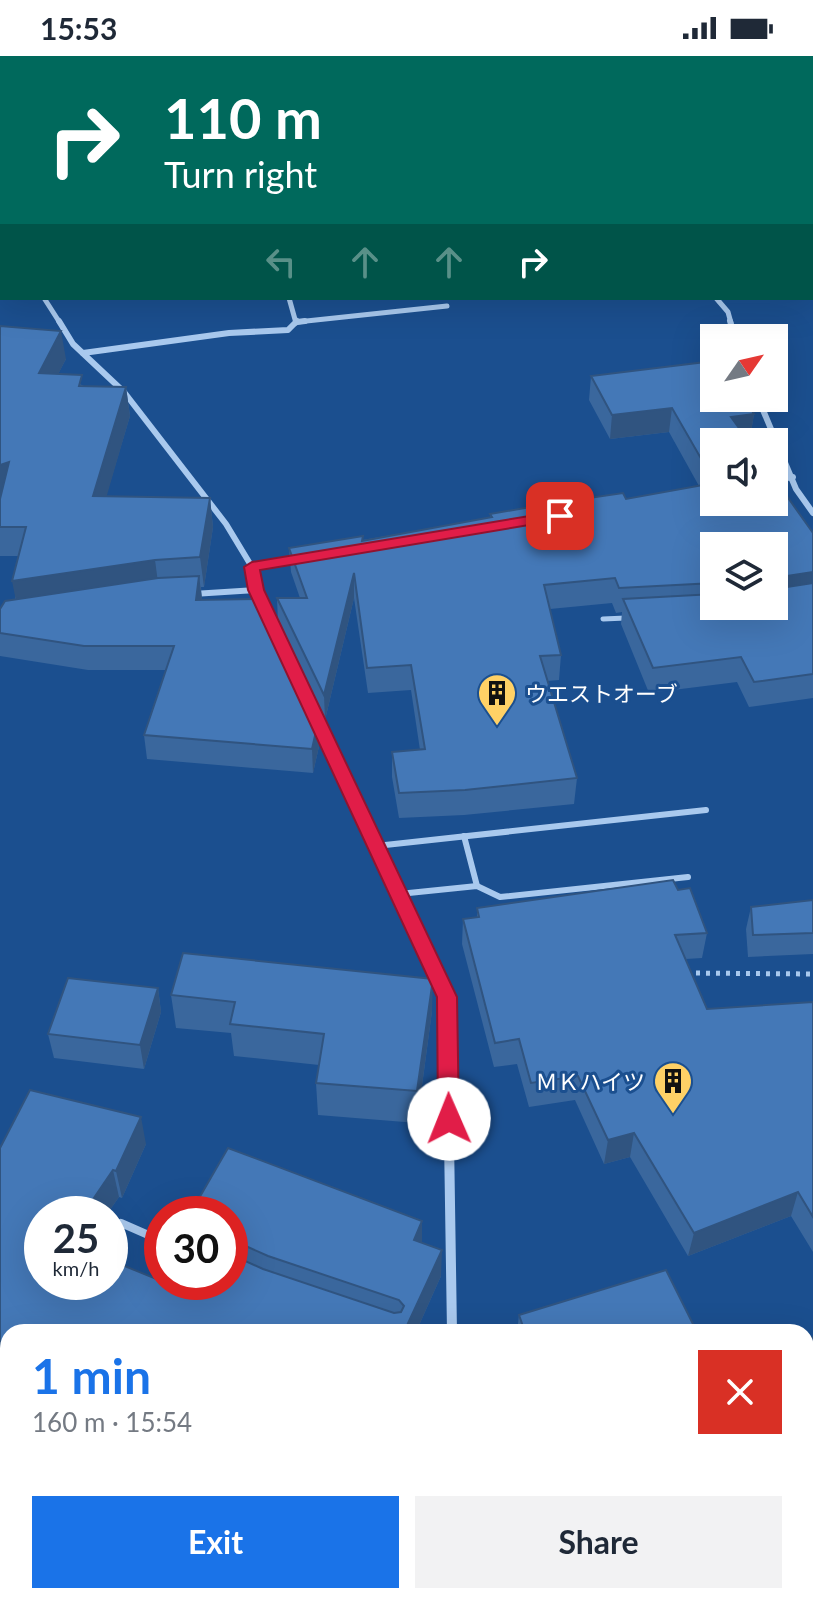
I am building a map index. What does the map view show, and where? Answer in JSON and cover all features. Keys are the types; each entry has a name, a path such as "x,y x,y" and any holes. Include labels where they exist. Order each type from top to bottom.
{"street":[{"path":"45,300 73,344 124,392 226,524 252,567 256,590 269,619"},
{"path":"290,300 297,322"},
{"path":"718,300 728,312 731,324"},
{"path":"83,353 229,333 288,330 297,322 447,306"},
{"path":"764,412 796,489 813,513"},
{"path":"788,478 793,477"},
{"path":"252,567 314,557"},
{"path":"187,594 256,590"},
{"path":"309,704 447,997 452,1324"}],"lane":[{"path":"603,619 633,618"},
{"path":"376,846 706,810"},
{"path":"464,836 477,886"},
{"path":"399,894 477,886 500,897 688,877"}],"path":[{"path":"682,974 711,971 813,974"}],"building":[{"path":"0,326 61,331 39,373 82,375 79,386 126,387 93,496 210,498 200,557 155,560 12,581 26,527 0,527 0,499 9,462 0,465"},
{"path":"700,363 700,412 754,414 731,417 739,428 700,428 700,457 672,408 612,415 591,376"},
{"path":"700,486 700,516 788,516 788,498 813,533 813,572 788,576 788,532 700,532 700,584 619,588 615,578 544,585 561,655 540,656 577,778 465,790 399,793 392,752 425,749 411,665 367,668 354,573 324,695 277,598 307,598 289,548 363,536 362,541 492,517 490,514 623,493 626,499"},
{"path":"199,576 196,600 263,599 319,718 312,749 144,735 174,646 84,646 0,633 0,609 5,601 158,578"},
{"path":"813,583 813,674 754,682 741,657 653,668 623,599 700,595 700,620 788,620 788,587"},
{"path":"673,880 678,890 690,888 707,933 675,935 707,1009 813,1002 813,1217 798,1192 694,1233 634,1133 608,1140 578,1076 531,1083 519,1039 495,1043 463,919 479,917 477,908"},
{"path":"813,900 813,933 753,935 751,907"},
{"path":"183,953 433,979 417,1091 316,1083 324,1034 230,1024 235,1002 171,995"},
{"path":"68,978 158,988 140,1045 48,1034"},
{"path":"30,1090 141,1117 116,1171 113,1170 95,1196 24,1196 24,1300 128,1300 128,1267 144,1274 144,1300 248,1300 248,1262 394,1313 401,1312 404,1306 399,1300 248,1247 248,1196 200,1196 228,1148 422,1221 414,1240 442,1250 408,1324 0,1324 0,1148"},
{"path":"666,1270 693,1324 522,1324 519,1315"}],"place":[{"name":"ウエストオーブ","path":"497,727"},
{"name":"ＭＫハイツ","path":"673,1115"}],"route":[{"path":"449,1119 447,997 256,590 252,567 560,516"}]}
